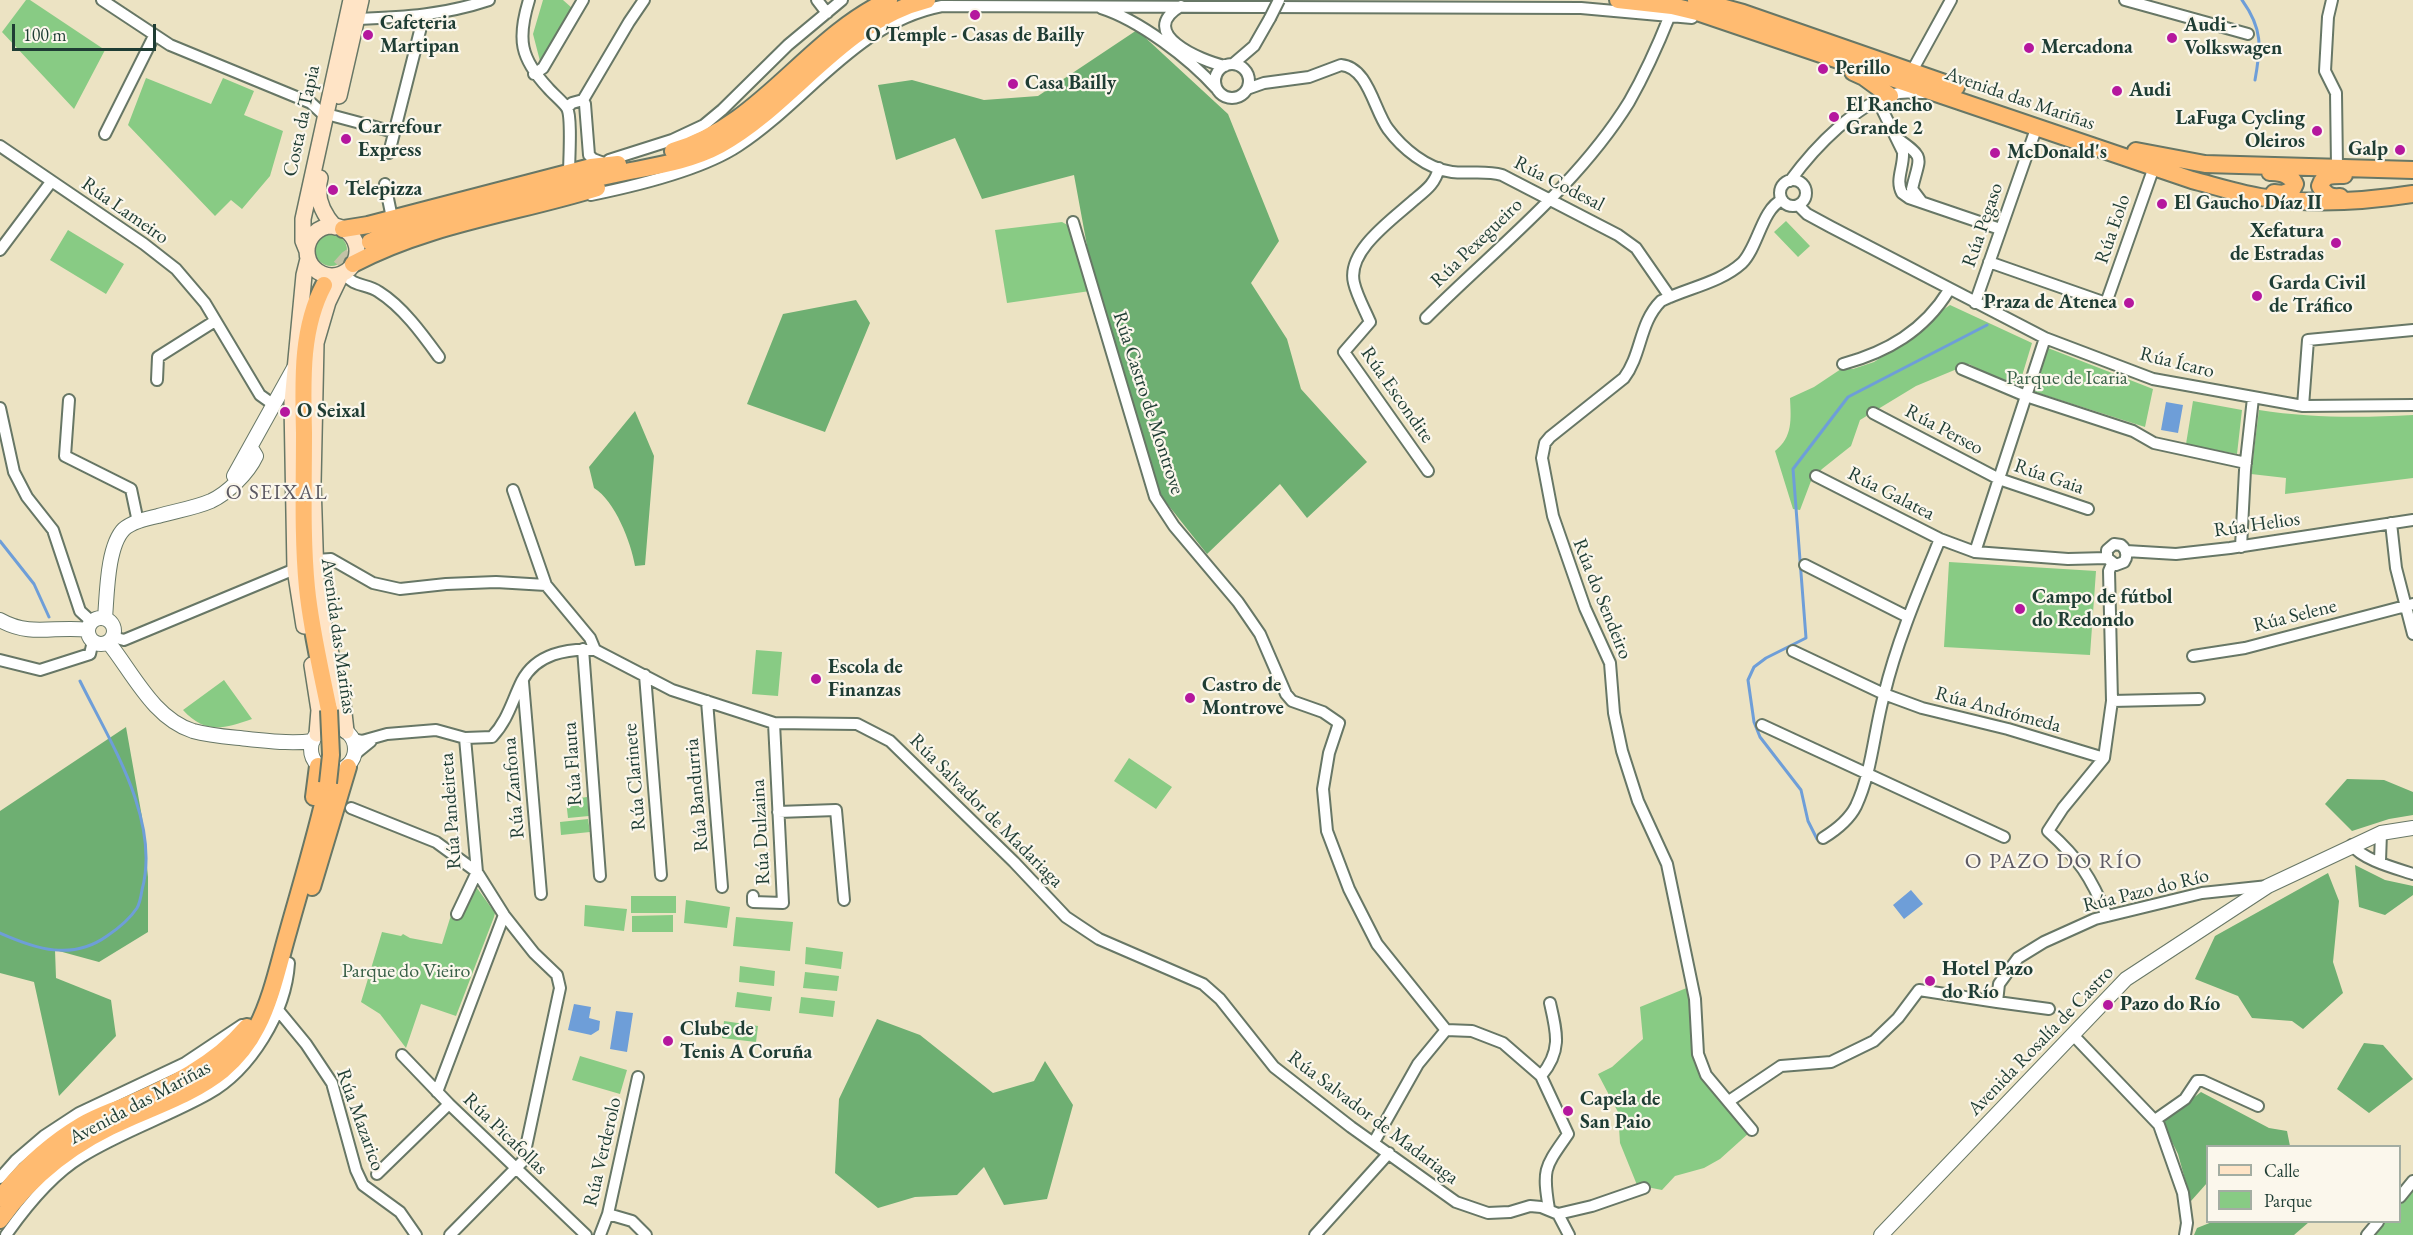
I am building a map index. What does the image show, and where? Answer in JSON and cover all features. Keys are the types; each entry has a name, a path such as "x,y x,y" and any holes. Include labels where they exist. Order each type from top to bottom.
{"highway":[{"path":"346,271 381,250 625,164 686,147 723,129 827,42 869,11 889,0"},
{"path":"339,228 568,185 683,160 717,146 759,120 838,49 873,23 898,10 927,0"},
{"name":"Avenida das Mariñas","path":"1618,0 1672,6 1753,30 2192,180 2259,197 2308,202 2381,199 2413,194"},
{"name":"Avenida das Mariñas","path":"1696,0 1743,13 2136,151 2205,164 2413,171"},
{"path":"1753,30 1784,47 1857,74 1870,82 1884,98"},
{"path":"370,242 414,225 568,185 596,164 625,164"},
{"path":"2205,164 2239,171 2285,173 2295,184 2292,190 2283,194 2238,191"},
{"path":"2381,199 2360,196 2333,198 2324,193 2320,186 2323,178 2328,175 2393,176 2413,171"},
{"name":"Avenida das Mariñas","path":"0,1220 14,1201 47,1167 78,1143 175,1099 224,1069 242,1051 258,1025 271,988 328,783 331,755 329,710 310,610 304,530 303,394 306,348 311,317 324,285"},
{"path":"220,1054 245,1023 257,1001 312,811 315,749"},
{"path":"242,1051 268,1017 289,963 352,760"},
{"name":"Avenida das Mariñas","path":"0,1198 20,1173 83,1124 178,1081 220,1054 237,1039 254,1018 271,988"}],"main road":[{"path":"352,0 358,19"},
{"name":"Costa da Tapia","path":"339,228 325,214 318,197 318,184 352,0"},
{"name":"Costa da Tapia","path":"308,255 303,241 303,219 329,115 358,19 361,0"},
{"path":"315,749 318,699 295,569 292,402 304,275 311,238 321,229 339,228 350,234 357,248 322,319 315,362 313,449 316,560 322,616 350,735"},
{"path":"308,255 316,270 321,274 334,276 346,271"}],"street":[{"path":"102,0 154,36 311,103 329,115"},
{"path":"358,19 424,15 457,10 489,0"},
{"path":"529,0 524,18 522,49 534,74 567,108 568,185 608,191 688,170 736,148 779,115 870,36 905,16 922,10 958,5 1581,8 1670,15 1734,29 1753,30"},
{"path":"567,108 572,103 583,100 644,0"},
{"path":"817,0 827,13"},
{"path":"583,100 589,155 596,164 672,140 704,125 788,45 842,0"},
{"path":"1216,88 1217,72 1246,54 1259,38 1279,0"},
{"path":"1912,71 1951,0"},
{"path":"2125,0 2248,34"},
{"path":"2332,0 2328,18 2325,71 2336,93 2337,167"},
{"path":"534,74 543,68 578,2"},
{"path":"1077,6 1102,9 1140,26 1216,88 1222,96 1231,99 1241,96 1247,89 1248,73 1259,38"},
{"path":"1180,6 1173,10 1167,19 1165,28 1168,37 1196,57 1229,65 1248,73"},
{"path":"389,153 424,15"},
{"name":"Rúa Pexegueiro","path":"1426,318 1549,200 1579,167 1628,103 1670,15"},
{"path":"105,134 154,36"},
{"name":"Rúa Codesal","path":"1247,89 1258,84 1295,81 1341,65 1353,68 1360,75 1387,128 1418,158 1451,172 1483,171 1502,175 1618,235 1636,248 1670,297"},
{"name":"Rúa Codesal","path":"1248,73 1273,82"},
{"path":"1941,94 1900,93 1884,98 1904,161 1899,187 1902,193 1910,198 2000,229"},
{"name":"Rúa do Sendeiro","path":"1752,1130 1701,1066 1696,1045 1695,999 1667,864 1630,778 1614,713 1610,663 1585,608 1557,534 1542,458 1545,443 1550,437 1624,378 1636,359 1649,317 1661,301 1717,278 1742,262 1771,208 1782,200 1781,188 1847,122 1884,98"},
{"name":"Costa da Tapia","path":"329,115 394,132"},
{"name":"Rúa Pegaso","path":"1975,303 2037,126"},
{"path":"1898,139 1915,150 1919,157 1920,162 1912,189 1922,201"},
{"name":"Rúa Lameiro","path":"0,146 144,244 176,269 205,303 260,395 274,405"},
{"path":"1782,200 1791,206 1798,205 1805,196 1802,184 1803,165"},
{"name":"Rúa Eolo","path":"1989,262 2106,303 2154,167"},
{"name":"Rúa Escondite","path":"1428,471 1344,352 1370,322 1353,282 1356,259 1383,228 1435,182 1439,168"},
{"path":"1790,181 1802,184"},
{"path":"0,250 51,182"},
{"path":"385,184 392,218"},
{"name":"Rúa Ícaro","path":"1798,205 1821,222 2045,338 2152,379 2253,399 2303,406 2413,405"},
{"name":"Rúa Castro de Montrove","path":"1073,222 1155,497 1174,526 1238,602 1260,634 1286,694 1292,701 1323,712 1339,723 1329,753 1323,789 1327,831 1349,889 1377,944 1446,1030"},
{"path":"346,271 351,283 379,292 418,328 439,357"},
{"path":"1843,364 1872,356 1917,330 1949,290"},
{"path":"157,380 158,357 215,321"},
{"path":"2303,406 2308,340 2413,330"},
{"name":"Rúa Perseo","path":"1975,552 2045,338"},
{"path":"0,660 40,670 90,654 94,628 111,563 116,545 124,530 138,522 213,501 224,492 253,463 256,456 254,451 248,451 294,368"},
{"path":"1962,369 2026,396 2133,431 2154,443 2246,463"},
{"path":"2241,547 2246,463 2253,399"},
{"path":"69,400 65,456 131,489 138,522"},
{"path":"0,408 14,472 27,497 53,530 80,611 94,628 100,644 110,640 124,640 295,569"},
{"name":"Rúa Perseo","path":"1873,413 1999,479"},
{"name":"Rúa Galatea","path":"1816,476 1940,539 1908,617 1884,694 1867,773 1855,808 1846,820 1823,838"},
{"name":"Rúa Gaia","path":"1999,479 2088,509"},
{"path":"315,749 322,730 334,727 362,741 406,731 436,730 465,738 492,737 503,726 523,680 541,660 564,651 595,650 590,638 546,585 513,490"},
{"name":"Rúa Helios","path":"1940,539 1975,552 2110,561 2106,553 2111,546 2118,544 2126,550 2176,554 2241,547 2413,520"},
{"path":"2391,523 2396,568 2409,605 2413,634"},
{"path":"2107,916 2094,884 2080,862 2048,831 2063,808 2104,758 2112,701 2110,561 2124,562 2127,556 2126,550"},
{"path":"316,560 331,559 372,583 400,589 496,582 546,585"},
{"path":"1805,565 1908,617"},
{"name":"Rúa Selene","path":"2193,656 2245,648 2409,605"},
{"path":"0,620 26,630 46,632 94,628 112,623 110,640 144,691 167,716 180,725 206,734 293,743 315,749 329,771 342,770 373,739"},
{"name":"Rúa Flauta","path":"583,649 600,876"},
{"name":"Rúa Salvador de Madariaga","path":"595,650 672,690 774,723 857,724 890,741 1014,862 1066,917 1099,939 1203,984 1220,999 1274,1067 1456,1202 1488,1213 1510,1212 1530,1206 1553,1212 1592,1206 1644,1188"},
{"path":"1793,651 1884,694"},
{"name":"Rúa Clarinete","path":"645,675 661,875"},
{"name":"Rúa Zanfona","path":"523,680 541,894"},
{"name":"Rúa Andrómeda","path":"1884,694 1923,708 2008,729 2104,758"},
{"path":"2112,701 2199,699"},
{"name":"Rúa Bandurria","path":"707,701 722,887"},
{"name":"Rúa Dulzaina","path":"753,896 753,902 783,903 774,723"},
{"path":"1762,725 2004,837"},
{"path":"350,735 352,760"},
{"name":"Rúa Pandeireta","path":"457,914 477,872 465,738"},
{"path":"351,808 436,842 477,872 504,915 534,952 557,975 560,988 523,1161 450,1235"},
{"path":"778,812 836,810 844,900"},
{"name":"Avenida Rosalía de Castro","path":"1881,1235 2126,979 2268,886 2381,833 2413,828"},
{"path":"2380,861 2381,833"},
{"path":"2352,845 2357,852 2413,874"},
{"name":"Rúa Pazo do Río","path":"1997,1002 1999,984 2019,958 2044,942 2095,919 2202,893 2268,886"},
{"path":"437,1092 504,915"},
{"name":"Avenida das Mariñas","path":"6,1235 29,1202 79,1158 135,1128 209,1094 228,1079 253,1053 278,1010 288,978 289,963"},
{"path":"1729,1101 1780,1066 1831,1062 1874,1041 1898,1018 1919,990 2049,1009"},
{"path":"1541,1076 1556,1053 1556,1030 1550,1004"},
{"name":"Rúa Mazarico","path":"278,1010 306,1044 332,1083 356,1170 363,1185 400,1212 416,1235"},
{"name":"Avenida das Mariñas","path":"0,1178 16,1160 44,1136 80,1113 185,1063 245,1023"},
{"path":"1374,1142 1418,1064 1446,1030 1472,1031 1503,1043 1541,1076 1568,1134 1548,1163 1544,1180 1553,1212 1569,1235"},
{"path":"2073,1035 2155,1120 2167,1145 2183,1193 2187,1223 2185,1235"},
{"name":"Rúa Picafollas","path":"402,1055 579,1233"},
{"name":"Rúa Verderolo","path":"600,1235 608,1214 638,1077"},
{"path":"2155,1120 2185,1099 2197,1081 2203,1081 2258,1107"},
{"path":"377,1174 449,1104"},
{"path":"1316,1235 1389,1153"},
{"path":"2401,1196 2413,1181"},
{"path":"608,1214 632,1221 646,1235"},
{"path":"2367,1235 2376,1223"}],"green space":[{"path":"26,0 30,0 105,50 74,109 2,32"},
{"path":"543,0 563,0 572,8 543,61 540,61 533,34"},
{"path":"1137,30 1228,114 1279,241 1251,283 1287,339 1301,389 1367,462 1307,518 1280,484 1207,554 1161,496 1090,262 1074,175 982,199 955,138 896,160 878,85 912,80 984,100 1038,96"},
{"path":"146,78 211,104 223,78 254,91 244,115 283,131 270,176 242,209 231,200 215,216 128,125"},
{"path":"1786,221 1810,246 1798,257 1774,232"},
{"path":"1062,222 1073,228 1090,291 1007,303 995,230"},
{"path":"68,230 124,264 106,294 50,260"},
{"path":"331,234 342,239 347,250 342,261 331,266 320,261 315,250 320,239"},
{"path":"856,300 870,323 825,432 747,404 783,314"},
{"path":"1950,305 2032,343 2018,389 1969,364 1916,386 1860,420 1851,446 1811,481 1800,510 1793,509 1775,451 1785,440 1790,427 1790,398 1814,387 1841,369 1853,369 1874,362 1927,328 1940,312"},
{"name":"Parque de Icaria","path":"2048,348 2153,389 2145,427 2035,392"},
{"path":"2193,401 2242,410 2237,454 2186,444"},
{"path":"2259,410 2336,417 2413,415 2413,478 2285,494 2286,478 2251,474"},
{"path":"635,411 654,456 645,565 635,566 621,523 609,502 594,488 589,467"},
{"name":"Campo de fútbol do Redondo","path":"1949,562 2096,571 2090,655 1944,647"},
{"path":"756,650 782,652 778,696 752,694"},
{"path":"224,680 252,719 223,727 207,726 191,718 183,710"},
{"path":"126,727 142,817 148,877 148,932 99,962 55,950 56,978 111,1000 116,1036 59,1096 34,982 0,973 0,811"},
{"path":"1129,758 1172,787 1156,809 1114,781"},
{"path":"2347,779 2384,780 2413,792 2413,815 2389,819 2352,831 2325,804"},
{"path":"587,797 589,816 568,818 566,800"},
{"path":"588,819 590,832 561,835 560,822"},
{"path":"2355,865 2385,880 2413,886 2413,895 2385,915 2359,907"},
{"path":"2328,873 2339,901 2333,962 2343,993 2303,1029 2292,1021 2252,1018 2238,996 2195,979 2215,936"},
{"name":"Parque do Vieiro","path":"473,887 477,888 495,913 456,1016 421,1004 406,1048 380,1014 361,1002 382,932 401,936 403,934 410,938 442,944 452,912 457,914"},
{"path":"631,896 676,896 676,913 631,913"},
{"path":"686,900 730,907 727,928 684,923"},
{"path":"585,905 627,909 624,931 584,926"},
{"path":"673,915 673,932 632,932 632,916"},
{"path":"736,917 793,922 790,951 733,946"},
{"path":"806,947 843,952 841,969 805,964"},
{"path":"740,966 775,971 774,986 739,982"},
{"path":"805,972 839,976 837,991 803,988"},
{"path":"1689,987 1693,1047 1749,1133 1720,1159 1704,1168 1675,1176 1662,1190 1637,1185 1620,1143 1618,1112 1598,1074 1612,1067 1643,1039 1640,1007"},
{"path":"737,992 772,997 770,1011 735,1007"},
{"path":"801,997 835,1001 833,1017 799,1013"},
{"path":"877,1019 920,1035 993,1093 1034,1081 1045,1061 1073,1105 1047,1199 1004,1205 984,1167 957,1195 915,1197 878,1208 835,1173 839,1099"},
{"path":"724,1021 758,1026 756,1042 722,1038"},
{"path":"2364,1043 2383,1045 2413,1079 2369,1113 2337,1089"},
{"path":"580,1056 627,1070 620,1094 572,1080"},
{"path":"2201,1092 2269,1128 2287,1131 2290,1145 2206,1145 2206,1184 2191,1201 2178,1154 2162,1122"},
{"path":"2413,1189 2413,1235 2374,1235 2384,1223 2401,1223 2401,1204"},
{"path":"2210,1223 2308,1223 2294,1235 2194,1235 2197,1228"}],"water":[{"path":"2166,402 2183,405 2178,433 2161,430"},
{"path":"1911,890 1923,904 1904,919 1893,905"},
{"path":"574,1004 591,1007 589,1018 600,1021 599,1030 591,1035 568,1030"},
{"path":"616,1011 633,1013 627,1052 610,1049"}],"waterway":[{"path":"2242,0 2254,20 2259,38 2255,80"},
{"path":"1817,839 1808,821 1801,790 1760,737 1754,722 1748,680 1754,667 1766,658 1806,638 1793,469 1848,397 1987,325"},
{"path":"0,541 34,584 49,617"},
{"path":"0,933 40,948 54,950 81,948 94,944 120,927 140,902 146,863 145,836 139,809 118,755 80,681"}],"tunnel":[{"path":"324,285 347,259 370,242"}],"place":[{"name":"O Temple - Casas de Bailly","path":"975,15"},
{"name":"Cafeteria Martipan","path":"368,35"},
{"name":"Audi - Volkswagen","path":"2172,38"},
{"name":"Mercadona","path":"2029,48"},
{"name":"Perillo","path":"1823,69"},
{"name":"Casa Bailly","path":"1013,84"},
{"name":"Audi","path":"2117,91"},
{"name":"El Rancho Grande 2","path":"1834,117"},
{"name":"LaFuga Cycling Oleiros","path":"2317,131"},
{"name":"Carrefour Express","path":"346,139"},
{"name":"Galp","path":"2400,150"},
{"name":"McDonald's","path":"1995,153"},
{"name":"Telepizza","path":"333,190"},
{"name":"El Gaucho Díaz II","path":"2162,204"},
{"name":"Xefatura de Estradas","path":"2336,243"},
{"name":"Garda Civil de Tráfico","path":"2257,296"},
{"name":"Praza de Atenea","path":"2129,303"},
{"name":"O Seixal","path":"285,412"},
{"name":"Campo de fútbol do Redondo","path":"2020,609"},
{"name":"Escola de Finanzas","path":"816,679"},
{"name":"Castro de Montrove","path":"1190,698"},
{"name":"Hotel Pazo do Río","path":"1930,981"},
{"name":"Pazo do Río","path":"2108,1005"},
{"name":"Clube de Tenis A Coruña","path":"668,1041"},
{"name":"Capela de San Paio","path":"1568,1111"}],"district":[{"name":"O SEIXAL","path":"277,493"},
{"name":"O PAZO DO RÍO","path":"2054,862"}]}
